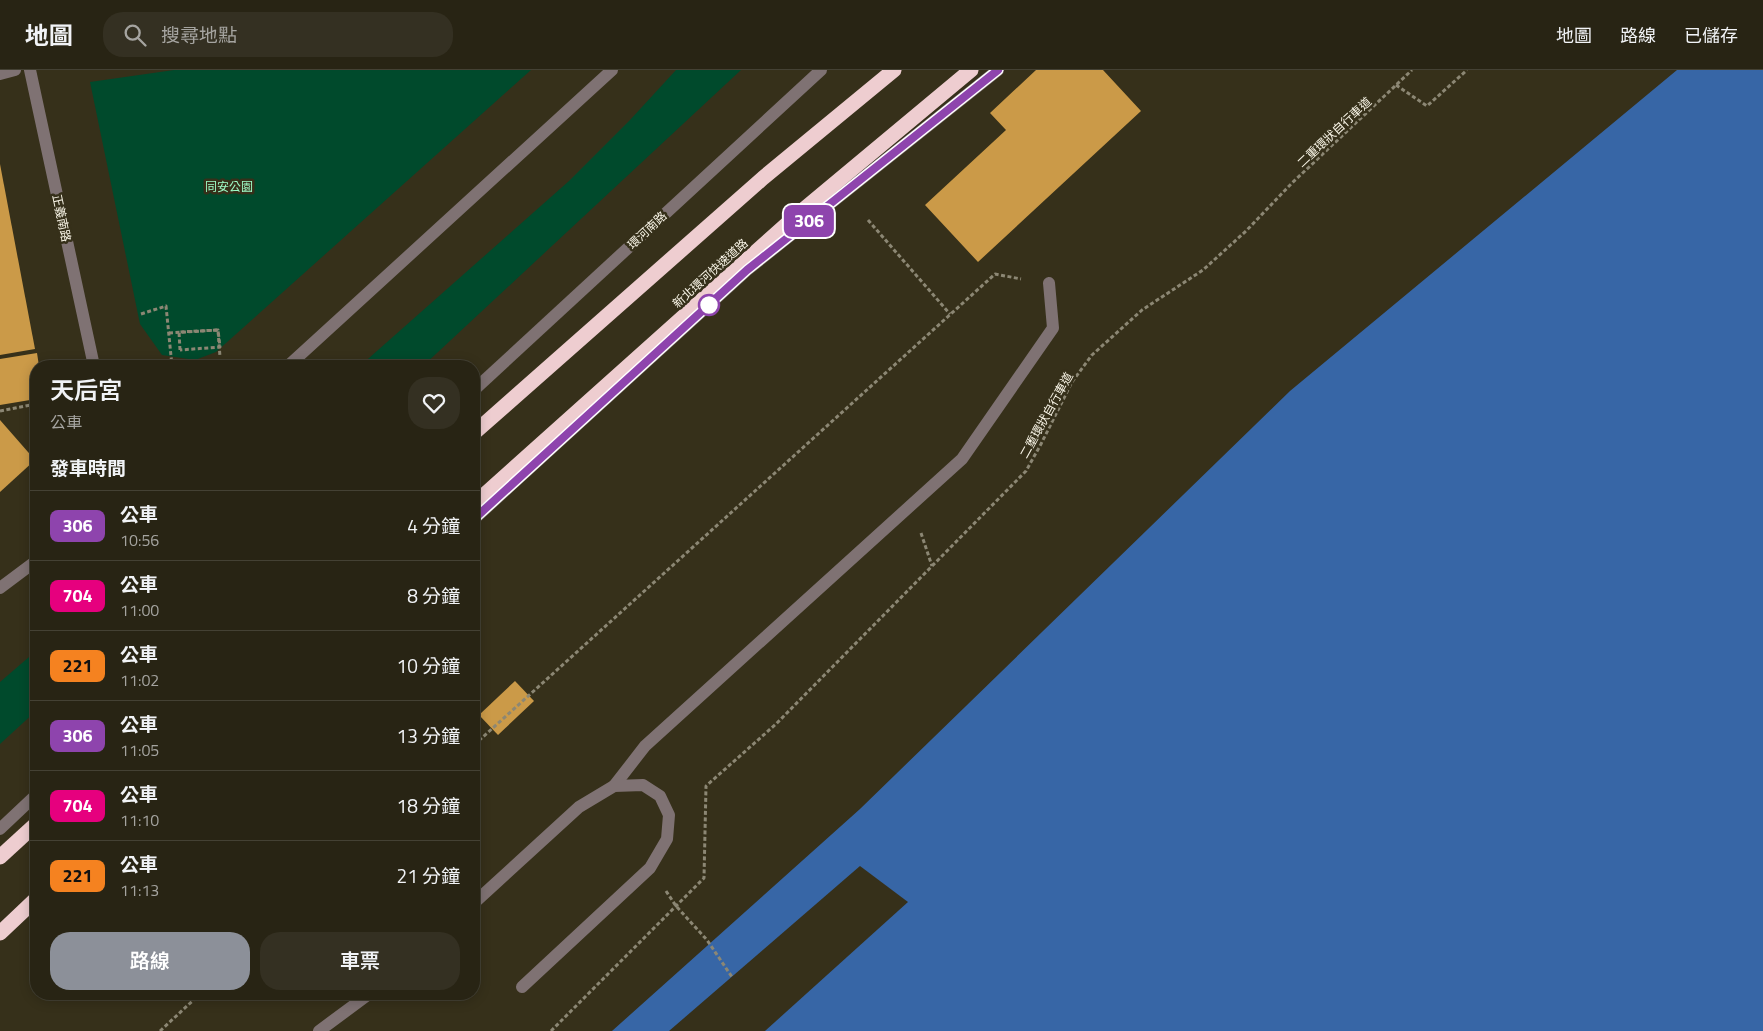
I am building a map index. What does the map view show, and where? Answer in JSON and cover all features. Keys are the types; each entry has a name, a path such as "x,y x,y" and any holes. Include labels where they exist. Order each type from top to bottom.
{"highway":[{"path":"480,428 762,178 894,70"},
{"name":"新北環河快速道路","path":"480,499 797,215 971,70"},
{"path":"0,857 30,830"},
{"path":"0,933 30,906"}],"street":[{"path":"0,74 15,70"},
{"name":"正義南路","path":"30,70 93,360"},
{"path":"295,360 612,70"},
{"name":"環河南路","path":"480,384 821,70"},
{"path":"480,514 747,270 998,70"},
{"path":"480,898 579,807 614,786 645,746 962,459 1053,328 1049,283"},
{"path":"0,588 30,566"},
{"path":"522,987 650,868 667,839 669,815 660,796 643,785 614,786"},
{"path":"0,829 30,801"},
{"path":"0,938 30,911"},
{"path":"319,1031 361,1000"}],"path":[{"name":"二重環狀自行車道","path":"776,724 1026,471 1072,382 1092,355 1142,310 1203,270 1246,231 1292,183 1412,70"},
{"path":"1396,85 1427,106 1467,70"},
{"path":"868,220 950,314"},
{"path":"480,740 995,274"},
{"path":"141,314 166,306 171,360"},
{"path":"169,333 179,332 189,332 199,331 208,330 218,330 220,347 180,350 179,332 189,332 218,330 220,357"},
{"path":"0,411 30,405"},
{"path":"650,868 676,906 707,940 732,977"},
{"path":"160,1031 194,1000"}],"green space":[{"name":"同安公園","path":"174,70 531,70 216,352 195,360 162,355 140,324 90,82"},
{"path":"676,70 741,70 429,360 367,360 569,181 630,120"},
{"path":"30,656 30,716 0,744 0,682"}],"water":[{"path":"1677,70 1763,70 1763,1031 612,1031 860,809 1290,391"}],"pier":[{"path":"860,866 908,902 765,1031 669,1031"}],"building":[{"path":"1036,70 1103,70 1141,111 978,262 925,205 1006,130 990,113"},
{"path":"0,164 35,349 0,355"},
{"path":"37,353 38,360 30,360 30,400 0,405 0,359"},
{"path":"0,420 30,454 30,465 0,492"},
{"path":"515,681 534,701 498,735 480,714"}],"bus line":[{"name":"306","path":"480,514 747,270 998,70"}]}
